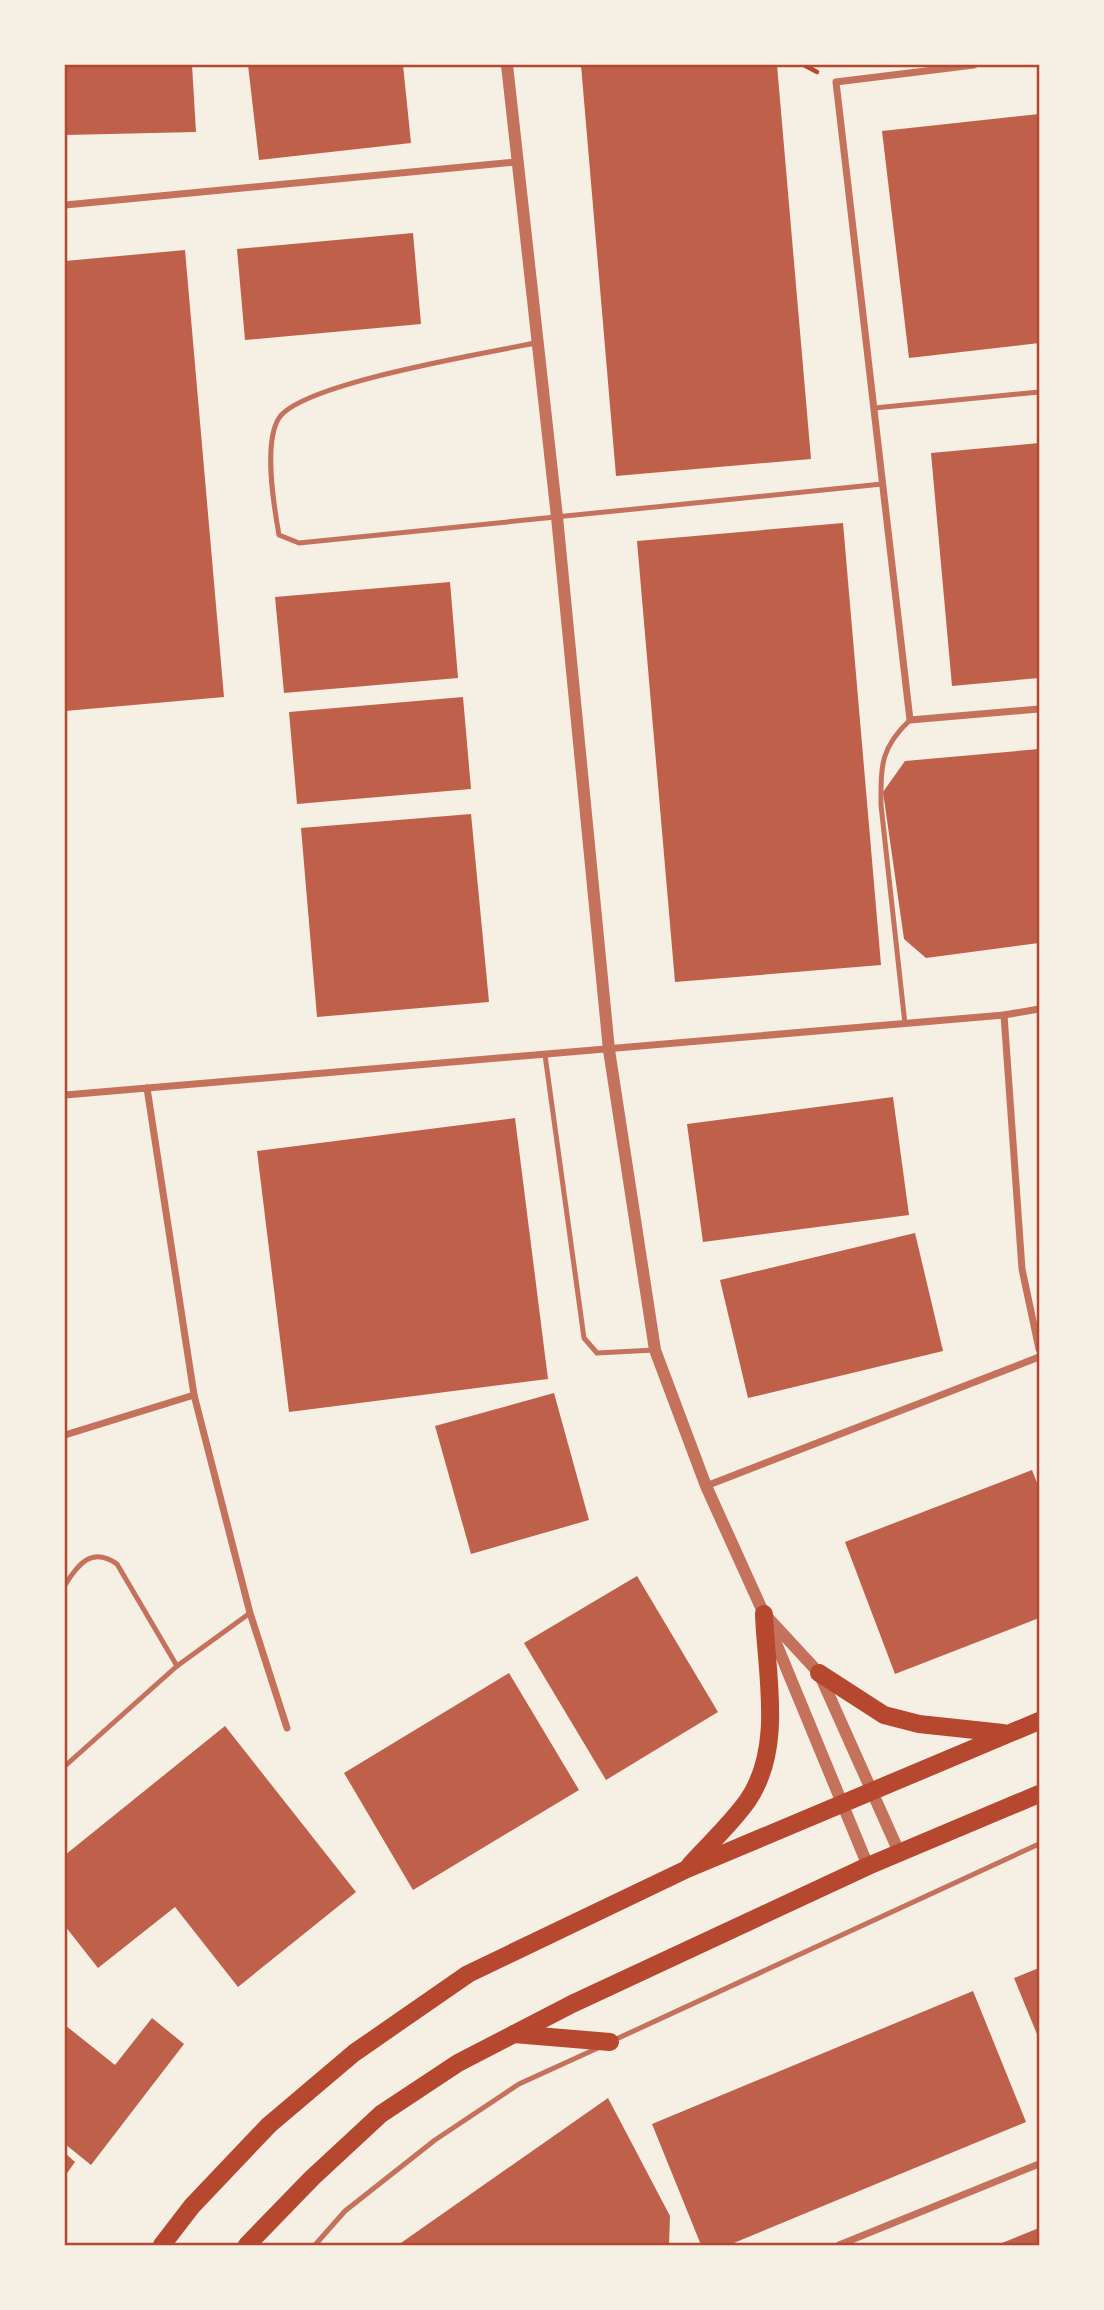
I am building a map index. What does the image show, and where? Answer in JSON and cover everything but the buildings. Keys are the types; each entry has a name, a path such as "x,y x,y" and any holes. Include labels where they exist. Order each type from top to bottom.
{"main road":[{"path":"687,1869 748,1799 759,1776 770,1725 764,1614"},
{"path":"819,1673 884,1715 919,1724 1006,1733"},
{"path":"162,2245 192,2206 269,2125 354,2053 468,1974 687,1869 1039,1721"},
{"path":"247,2245 381,2114 458,2063 572,2004 868,1866 1039,1794"},
{"path":"514,2034 610,2042"}],"street":[{"path":"507,65 557,517 609,1050 655,1350 706,1486 764,1614 868,1866"},
{"path":"974,65 836,82 910,720 1039,709"},
{"path":"65,205 516,162"},
{"path":"65,1095 905,1024 1039,1009"},
{"path":"1004,1015 1022,1269 1039,1349"},
{"path":"147,1088 194,1395 250,1613 287,1728"},
{"path":"706,1486 1039,1357"},
{"path":"65,1435 194,1395"},
{"path":"764,1614 819,1673 899,1852"},
{"path":"839,2245 1039,2164"}],"lane":[{"path":"536,343 354,383 305,398 279,418 272,446 275,514 279,535 299,543 882,484"},
{"path":"874,408 1039,392"},
{"path":"905,1024 881,804 881,772 890,738 910,720"},
{"path":"545,1055 584,1338 597,1353 655,1350"},
{"path":"65,1585 81,1562 91,1556 100,1556 117,1564 177,1666"},
{"path":"65,1766 177,1666 250,1613"},
{"path":"315,2245 345,2211 435,2140 519,2084 1039,1844"}]}
